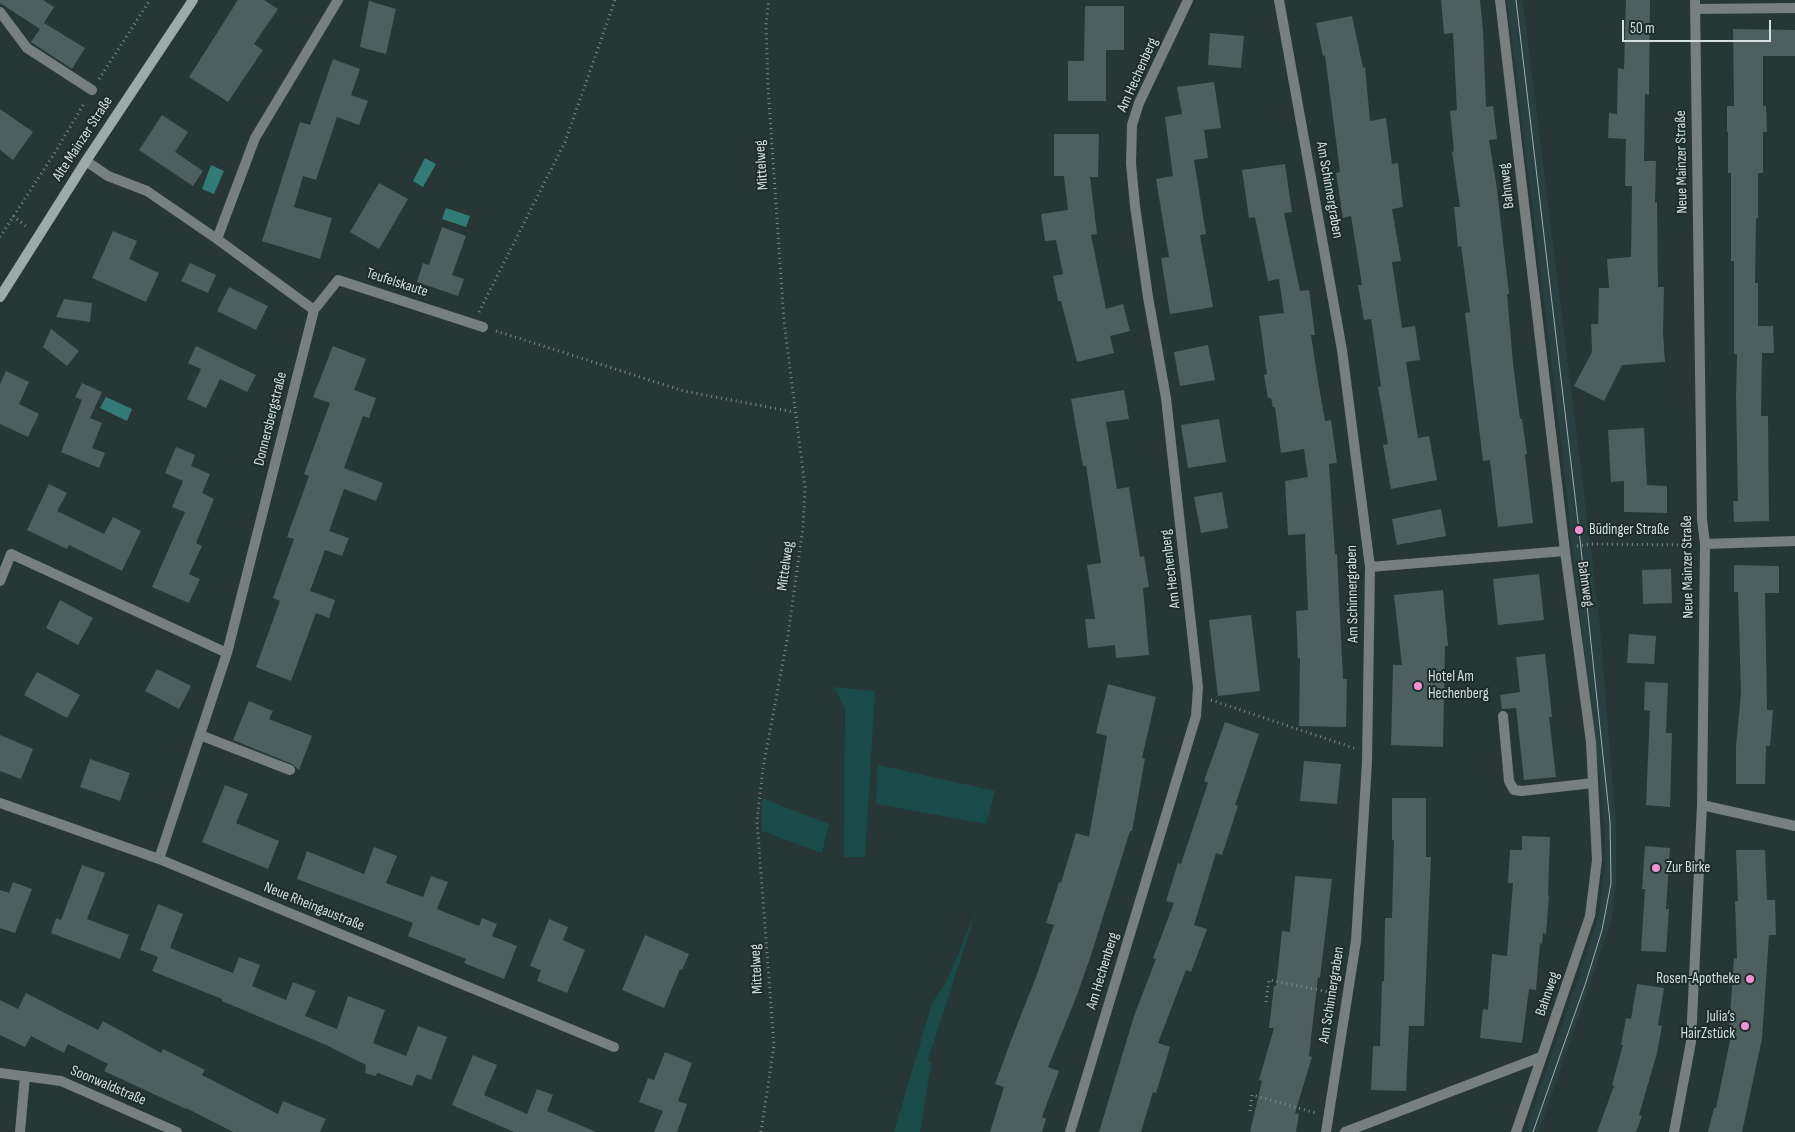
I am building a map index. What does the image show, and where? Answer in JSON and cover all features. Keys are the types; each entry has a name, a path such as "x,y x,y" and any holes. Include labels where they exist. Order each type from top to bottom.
{"street":[{"name":"Alte Mainzer Straße","path":"0,297 86,161 194,0"},
{"path":"217,239 255,138 338,0"},
{"name":"Am Hechenberg","path":"1070,1132 1196,716 1198,695 1193,636 1166,398 1148,297 1131,163 1132,125 1139,103 1188,0"},
{"name":"Am Schinnergraben","path":"1279,0 1342,350 1370,566 1367,753 1356,941 1326,1132"},
{"name":"Bahnweg","path":"1500,0 1565,551 1591,742 1597,860 1590,916 1516,1132"},
{"path":"1695,4 1795,8"},
{"name":"Neue Mainzer Straße","path":"1674,1132 1691,1042 1702,805 1705,544 1702,519 1695,4"},
{"path":"0,12 26,48 92,90"},
{"path":"86,161 108,176 147,191 217,239 314,310"},
{"name":"Teufelskaute","path":"314,310 338,280 483,327"},
{"name":"Donnersbergstraße","path":"159,859 227,653 314,310"},
{"path":"1705,544 1795,541"},
{"path":"1370,566 1565,551"},
{"path":"0,581 11,554 227,653"},
{"path":"1503,716 1509,781 1514,790 1522,791 1593,783"},
{"path":"200,735 290,770"},
{"name":"Neue Rheingaustraße","path":"0,803 159,859 614,1047"},
{"path":"1702,805 1795,826"},
{"path":"1346,1132 1541,1057"},
{"name":"Soonwaldstraße","path":"0,1073 61,1081 177,1132"},
{"path":"20,1132 25,1076"}],"path":[{"path":"0,237 150,0"},
{"path":"473,323 566,142 615,0"},
{"name":"Mittelweg","path":"761,1132 774,1045 757,821 763,768 788,635 803,527 804,487 784,321 768,87 766,24 769,0"},
{"path":"13,216 27,227"},
{"path":"483,327 684,391 794,412"},
{"path":"1565,551 1572,547 1591,544 1687,544"},
{"path":"1198,695 1367,753"},
{"path":"1266,1002 1269,980 1347,996"},
{"path":"1250,1111 1252,1095 1329,1116"}],"shaded area":[{"path":"1507,0 1523,0 1599,616 1616,824 1616,884 1611,922 1539,1132 1525,1132 1599,914 1604,871 1605,835 1561,441"},
{"path":"425,158 436,164 423,187 413,181"},
{"path":"211,165 224,171 214,194 202,189"},
{"path":"446,208 470,216 466,227 442,219"},
{"path":"106,397 132,409 127,421 100,408"},
{"path":"834,687 875,691 865,857 844,857 845,709"},
{"path":"878,765 995,791 986,824 876,804"},
{"path":"762,798 829,824 822,853 762,831"},
{"path":"977,908 928,1060 931,1063 920,1132 894,1132 932,1003 947,981"}],"building":[{"path":"0,0 43,0 54,7 40,29 0,3"},
{"path":"238,0 264,0 278,9 254,44 263,50 228,102 189,77"},
{"path":"1441,0 1480,0 1486,107 1493,106 1497,139 1489,140 1497,189 1509,294 1507,294 1513,363 1520,419 1522,419 1527,454 1525,455 1533,523 1498,527 1490,460 1483,461 1465,313 1470,312 1461,246 1458,247 1454,207 1460,207 1452,152 1454,151 1450,111 1457,110 1453,33 1444,34"},
{"path":"1626,0 1650,0 1649,95 1645,94 1644,161 1656,161 1655,202 1657,202 1658,287 1664,287 1663,333 1665,362 1622,365 1604,401 1574,386 1592,352 1591,324 1598,324 1599,288 1609,288 1607,259 1631,257 1632,186 1625,186 1626,139 1608,138 1609,113 1617,114 1618,68 1624,69"},
{"path":"369,1 396,9 386,54 360,47"},
{"path":"1085,6 1124,6 1124,50 1106,50 1106,101 1068,101 1068,61 1084,61"},
{"path":"1352,16 1363,68 1365,67 1370,121 1386,118 1392,164 1398,163 1403,207 1392,209 1401,261 1392,262 1402,328 1415,326 1420,360 1406,362 1418,438 1429,436 1437,480 1391,489 1383,445 1388,444 1378,387 1381,386 1371,319 1364,320 1358,285 1362,285 1351,216 1343,218 1336,173 1340,172 1325,55 1323,56 1316,23"},
{"path":"44,23 85,48 72,69 31,42"},
{"path":"1733,29 1795,30 1795,56 1763,56 1763,106 1766,106 1767,132 1763,132 1763,173 1758,173 1755,283 1758,283 1758,326 1773,326 1774,353 1762,353 1761,416 1768,416 1769,521 1734,522 1733,501 1738,501 1737,354 1734,354 1734,261 1731,261 1731,173 1728,173 1727,132 1727,106 1734,106"},
{"path":"1210,33 1244,36 1241,68 1208,65"},
{"path":"333,59 360,69 351,95 368,101 359,125 337,117 316,180 303,176 294,207 332,218 320,259 262,241 300,122 310,125"},
{"path":"1214,82 1221,128 1204,130 1208,158 1194,160 1206,234 1200,235 1213,307 1170,314 1161,258 1169,257 1156,179 1173,176 1165,117 1182,114 1177,87"},
{"path":"0,109 33,132 13,160 0,150"},
{"path":"162,115 188,132 175,152 203,171 193,186 139,150"},
{"path":"1054,134 1099,134 1098,177 1090,177 1097,234 1091,235 1106,309 1123,304 1130,331 1110,336 1114,353 1077,362 1061,301 1058,301 1053,276 1063,274 1056,240 1045,241 1041,214 1068,210 1064,176 1054,176"},
{"path":"1285,164 1292,212 1284,213 1300,291 1309,290 1315,335 1311,335 1318,381 1325,421 1331,420 1337,463 1329,464 1335,554 1337,554 1343,679 1347,679 1346,727 1299,726 1300,658 1298,658 1296,611 1308,610 1305,534 1288,535 1285,481 1308,477 1304,449 1281,453 1275,407 1273,407 1271,398 1268,398 1264,375 1267,374 1259,316 1284,313 1279,279 1268,281 1255,217 1249,218 1242,170"},
{"path":"379,183 408,199 379,249 350,232"},
{"path":"442,227 466,236 452,275 464,279 458,296 417,282 423,263 429,265"},
{"path":"113,231 137,241 129,259 159,273 146,302 92,278"},
{"path":"190,263 216,275 208,293 181,281"},
{"path":"229,287 268,306 256,330 217,311"},
{"path":"64,299 92,303 90,322 56,317"},
{"path":"51,329 79,351 67,366 43,347"},
{"path":"1208,345 1215,380 1180,386 1174,352"},
{"path":"196,346 256,375 247,392 220,379 206,408 187,399 201,369 188,363"},
{"path":"333,346 366,359 354,390 376,398 369,418 363,416 344,468 383,483 376,501 344,489 329,531 349,538 342,556 325,550 310,591 335,600 329,618 316,613 291,681 256,667 280,601 273,598 294,539 287,537 309,476 304,474 330,403 313,397"},
{"path":"6,371 29,382 19,404 39,414 28,437 0,424 0,384"},
{"path":"82,383 102,392 90,418 102,423 92,448 105,453 99,468 61,452 82,400 75,397"},
{"path":"1124,390 1129,419 1106,422 1117,489 1129,487 1140,557 1144,556 1149,587 1143,588 1149,655 1116,658 1115,645 1088,648 1085,619 1095,619 1087,565 1101,563 1086,466 1083,466 1071,399"},
{"path":"1219,419 1226,462 1188,468 1181,425"},
{"path":"1644,428 1647,485 1667,486 1667,513 1624,512 1624,481 1611,482 1608,430"},
{"path":"176,447 195,455 191,466 210,474 202,493 214,499 196,543 202,546 189,574 200,579 189,603 152,587 185,512 172,507 183,481 165,473"},
{"path":"49,484 67,493 57,511 104,534 113,517 141,531 122,571 69,545 67,549 27,530"},
{"path":"1222,492 1228,528 1201,533 1194,497"},
{"path":"1441,509 1446,536 1397,545 1392,519"},
{"path":"1734,565 1779,566 1779,593 1765,593 1767,710 1773,710 1770,746 1766,746 1765,784 1736,784 1736,747 1741,693 1738,592 1734,592"},
{"path":"1671,569 1672,603 1643,604 1642,570"},
{"path":"1539,574 1544,620 1498,625 1493,579"},
{"path":"1443,590 1448,646 1445,646 1443,747 1391,745 1393,665 1402,665 1394,595"},
{"path":"60,600 93,618 78,645 46,628"},
{"path":"1251,615 1260,691 1218,696 1209,620"},
{"path":"1629,634 1656,636 1654,664 1627,663"},
{"path":"1545,654 1552,717 1549,717 1556,777 1524,780 1516,708 1502,709 1500,695 1520,692 1516,657"},
{"path":"157,669 191,686 179,709 145,691"},
{"path":"37,672 80,695 67,718 24,695"},
{"path":"1645,682 1668,683 1666,733 1672,733 1670,807 1646,805 1650,711 1644,710"},
{"path":"1108,684 1156,697 1142,758 1145,759 1132,831 1130,831 1077,995 1048,1067 1059,1071 1042,1117 1046,1119 1042,1132 990,1132 1004,1087 995,1084 1054,925 1046,923 1059,882 1061,883 1076,833 1089,837 1107,736 1096,733"},
{"path":"249,701 273,711 269,719 312,736 299,770 292,764 233,740"},
{"path":"1225,722 1259,734 1235,805 1238,806 1222,855 1216,853 1194,925 1207,929 1191,972 1186,970 1158,1043 1170,1047 1156,1093 1153,1092 1141,1132 1099,1132 1134,1016 1156,959 1153,958 1174,903 1166,901 1178,863 1181,864 1208,783 1204,781"},
{"path":"0,735 33,749 21,779 0,771"},
{"path":"90,759 130,773 120,801 80,787"},
{"path":"1304,761 1341,764 1337,804 1300,801"},
{"path":"225,785 248,794 236,823 279,841 268,869 202,842"},
{"path":"1392,798 1426,798 1426,857 1431,857 1424,1026 1409,1026 1406,1091 1371,1090 1373,1046 1380,1046 1385,918 1392,918 1394,840 1392,840"},
{"path":"1522,836 1550,837 1546,934 1543,933 1542,944 1540,943 1536,990 1529,989 1522,1043 1480,1038 1483,1009 1488,1010 1492,954 1507,956 1513,883 1508,883 1510,850 1522,850"},
{"path":"1645,846 1670,848 1666,909 1669,909 1666,952 1641,951 1645,889 1642,889"},
{"path":"374,847 397,856 386,883 423,897 431,876 448,882 437,909 479,926 482,918 497,924 492,936 517,946 504,979 464,963 466,959 408,936 413,923 297,879 307,851 364,874"},
{"path":"1736,850 1765,850 1767,900 1775,900 1776,935 1769,935 1762,1039 1742,1132 1708,1132 1714,1108 1716,1108 1732,1031 1729,1031 1734,958 1737,959 1735,901 1738,901"},
{"path":"82,865 105,873 87,919 129,935 120,959 51,933 56,918 61,920"},
{"path":"1295,876 1332,879 1309,1056 1312,1057 1295,1113 1299,1114 1296,1132 1250,1132 1262,1081 1259,1080 1274,1028 1269,1028 1274,986 1276,986 1282,931 1290,932"},
{"path":"13,882 32,889 15,933 0,928 0,890 9,893"},
{"path":"158,904 183,914 170,948 233,973 239,957 260,965 252,986 286,1000 293,982 316,991 305,1016 337,1029 348,996 385,1010 373,1043 406,1056 418,1026 447,1037 431,1080 417,1074 412,1086 378,1073 375,1076 365,1073 366,1065 326,1045 222,1001 222,999 152,971 158,957 140,950"},
{"path":"549,919 568,927 563,940 585,950 567,993 537,981 541,970 530,966"},
{"path":"645,935 689,954 682,970 680,969 664,1008 622,990"},
{"path":"1637,984 1664,988 1658,1025 1662,1026 1657,1053 1639,1115 1642,1116 1636,1132 1597,1132 1614,1086 1612,1085 1623,1045 1621,1045 1626,1018 1631,1019"},
{"path":"26,993 98,1030 103,1021 161,1053 163,1049 205,1070 202,1075 278,1114 283,1101 326,1119 320,1132 233,1132 186,1108 104,1071 108,1064 68,1044 64,1053 31,1036 25,1047 0,1035 0,1000 18,1009"},
{"path":"665,1052 692,1063 678,1101 687,1104 677,1132 654,1132 663,1111 639,1102 648,1078 654,1080"},
{"path":"473,1055 497,1065 484,1095 527,1114 537,1089 553,1095 547,1111 596,1132 514,1132 452,1105"}],"tram line":[{"path":"1516,0 1579,530 1610,822 1611,883 1602,930 1586,982 1533,1132"}],"place":[{"name":"Büdinger Straße","path":"1579,530"},
{"name":"Hotel Am Hechenberg","path":"1418,686"},
{"name":"Zur Birke","path":"1656,868"},
{"name":"Rosen-Apotheke","path":"1750,979"},
{"name":"Julia‘s HairZstück","path":"1745,1026"}]}
